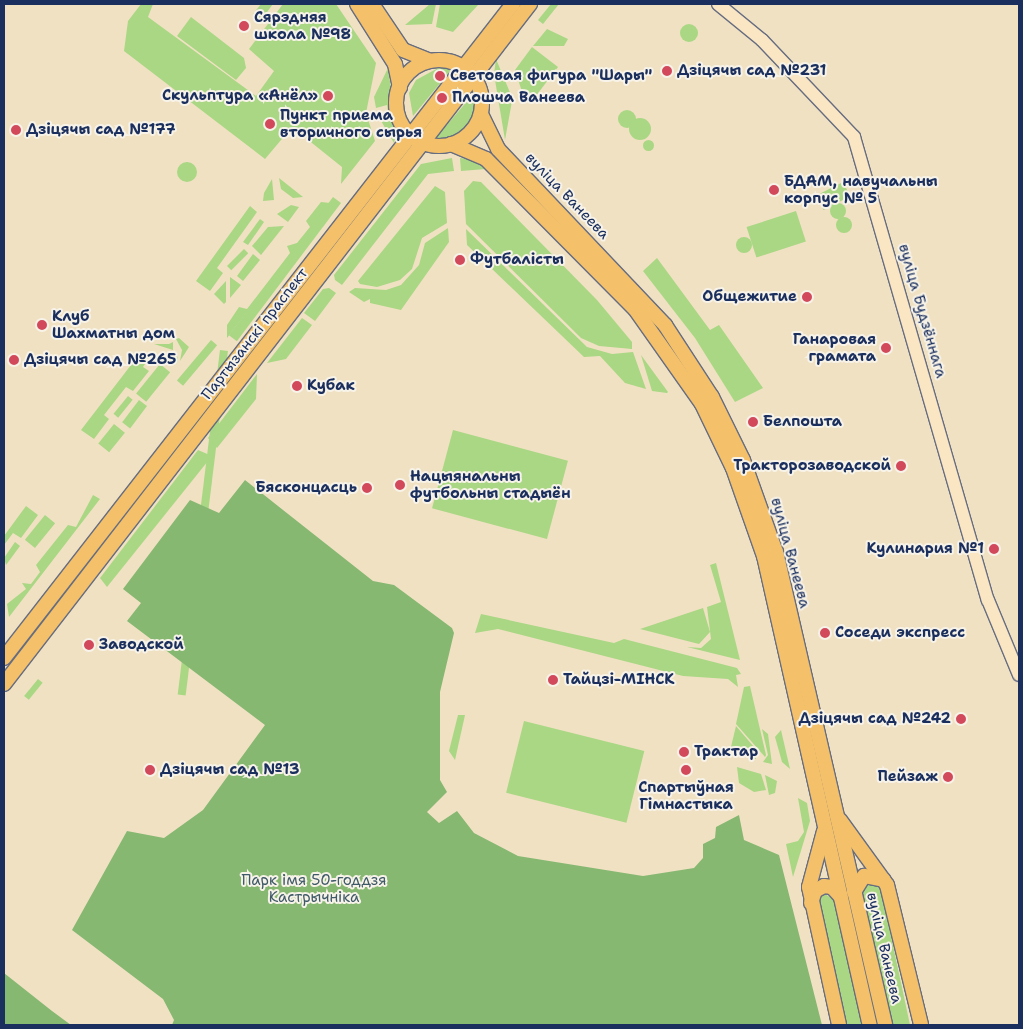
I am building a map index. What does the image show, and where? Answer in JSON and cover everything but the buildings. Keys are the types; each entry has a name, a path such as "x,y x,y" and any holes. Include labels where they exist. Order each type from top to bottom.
{"main road":[{"path":"357,4 395,64 400,87 397,111 415,136 451,144 464,138 481,114 481,93 469,72 448,61 430,61 403,50 372,4"},
{"name":"Партызанскі праспект","path":"469,72 513,4"},
{"name":"Партызанскі праспект","path":"4,658 415,136 530,4"},
{"path":"400,87 412,70 430,61"},
{"name":"вуліца Ванеева","path":"481,114 498,148 665,325 712,397 764,513 886,1025"},
{"name":"Партызанскі праспект","path":"4,684 415,136"},
{"name":"вуліца Ванеева","path":"451,144 486,159 635,309 702,404 751,512 870,1025"},
{"path":"836,810 884,880 921,1025"},
{"path":"824,822 809,887 839,1025"},
{"path":"854,892 864,876 884,880"},
{"path":"811,903 816,892 824,886 832,887 841,897"}],"street":[{"name":"вуліца Будзённага","path":"718,4 762,40 854,137 988,600 1019,675"}],"green space":[{"path":"141,4 153,4 148,17 256,96 274,71 249,49 283,4 336,4 376,63 366,113 375,141 341,184 342,167 292,127 265,159 124,51 128,21"},
{"path":"261,4 273,4 261,20 253,14"},
{"path":"430,4 436,4 432,24 405,25"},
{"path":"440,4 479,4 453,32 436,27"},
{"path":"551,4 559,4 543,24 538,20"},
{"path":"191,17 244,58 246,68 236,80 177,36"},
{"path":"689,24 695,27 698,33 695,39 689,42 683,39 680,33 683,27"},
{"path":"547,29 568,39 564,46 533,46"},
{"path":"532,47 558,67 532,101 525,101 515,70"},
{"path":"496,59 511,95 501,96 502,103 512,101 505,140 494,74"},
{"path":"440,67 452,69 413,116 409,93 416,80"},
{"path":"388,68 397,128 394,143 377,114 388,112 387,105 376,108 374,97"},
{"path":"474,93 476,113 469,125 449,139 435,139"},
{"path":"623,110 631,110 636,115 634,126 623,128 618,123 618,115"},
{"path":"640,118 650,125 651,129 644,139 640,140 630,133 629,129 636,119"},
{"path":"648,139 654,145 648,151 642,145"},
{"path":"452,158 454,171 428,174 342,285 335,280 334,275 421,164"},
{"path":"460,158 475,160 486,169 461,171"},
{"path":"187,162 194,165 197,172 194,179 187,182 180,179 177,172 180,165"},
{"path":"279,178 303,197 293,198 281,189"},
{"path":"272,179 274,200 263,201 264,193"},
{"path":"473,181 481,182 597,300 632,342 632,349 599,346 581,338 466,224 464,191"},
{"path":"843,182 850,196 824,210 816,196"},
{"path":"435,186 445,192 447,223 422,238 412,269 400,280 377,287 360,284 358,281"},
{"path":"333,197 341,203 237,341 229,335"},
{"path":"321,202 330,203 227,338 227,325 239,307 247,309 290,253 287,246 297,243 310,227 306,221"},
{"path":"838,203 844,205 846,211 844,217 838,219 832,217 830,211 832,205"},
{"path":"291,205 299,207 288,222 277,214"},
{"path":"250,206 257,212 217,268 223,273 210,291 196,281"},
{"path":"796,211 806,241 756,258 747,227"},
{"path":"844,217 850,219 852,225 850,231 844,233 838,231 836,225 838,219"},
{"path":"260,219 264,222 248,245 243,242"},
{"path":"284,226 261,255 252,246 268,227"},
{"path":"448,228 449,242 401,310 370,303 370,299 364,302 349,292 355,288 386,290 401,285 419,265 425,243"},
{"path":"466,229 587,347 612,354 633,352 646,389 625,383 600,356 584,357 467,245"},
{"path":"744,237 750,239 752,245 750,251 744,253 738,251 736,245 738,239"},
{"path":"244,249 248,253 231,270 227,266"},
{"path":"253,254 260,260 243,281 237,276"},
{"path":"657,258 710,330 719,325 763,388 735,402 695,338 643,271"},
{"path":"230,277 241,285 230,298"},
{"path":"226,281 226,302 224,304 214,294"},
{"path":"329,288 336,293 315,321 304,313 323,289"},
{"path":"302,318 312,325 286,359 267,363"},
{"path":"179,338 189,347 180,361 182,350 176,339"},
{"path":"211,340 217,345 183,386 177,381"},
{"path":"173,342 173,350 154,344 169,344"},
{"path":"220,350 228,351 186,695 178,694"},
{"path":"141,352 149,358 143,367 149,371 133,391 126,387 104,415 109,419 94,439 81,430"},
{"path":"172,353 178,359 172,365 166,359"},
{"path":"641,355 668,392 667,393 652,391"},
{"path":"160,364 170,372 146,402 136,394"},
{"path":"257,374 256,399 217,448 208,438"},
{"path":"128,396 133,400 118,418 114,414"},
{"path":"139,400 147,406 130,428 122,422"},
{"path":"114,424 125,433 109,452 98,443"},
{"path":"453,430 568,461 547,539 432,508"},
{"path":"198,450 212,456 107,587 100,578"},
{"name":"Парк імя 50-годдзя Кастрычніка","path":"245,480 373,581 394,585 452,628 454,633 440,692 440,780 447,792 427,812 439,823 457,811 474,833 518,856 643,876 694,868 703,858 703,844 715,838 716,827 739,815 744,840 779,855 822,1025 172,1025 174,1020 163,999 72,930 127,831 164,838 203,810 265,725 127,621 141,603 123,589 190,500 219,513"},
{"path":"93,495 100,499 9,617 7,604 26,589 22,583 31,584 40,572 36,565 68,525 76,527"},
{"path":"26,506 38,515 21,538 13,533 4,545 4,536"},
{"path":"45,515 55,523 35,548 25,540"},
{"path":"15,542 20,546 6,565 4,558"},
{"path":"716,563 740,660 687,647 701,648 711,639 707,607 721,602 710,565"},
{"path":"703,608 710,632 699,644 640,629"},
{"path":"481,614 614,643 624,639 737,668 741,674 736,675 738,687 728,679 683,676 498,629 475,633"},
{"path":"38,679 43,683 29,700 24,696"},
{"path":"750,686 765,757 736,724 744,687"},
{"path":"458,715 465,715 455,760 449,751"},
{"path":"524,721 644,751 626,823 506,793"},
{"path":"736,726 754,747 756,759 730,751"},
{"path":"762,729 768,734 772,764 763,762 768,755"},
{"path":"781,730 790,769 782,762 775,737"},
{"path":"737,767 761,774 766,790 754,792 739,783"},
{"path":"765,775 777,781 775,793 769,795"},
{"path":"798,798 807,803 810,821 793,877 786,844 798,841 804,832"},
{"path":"865,880 879,885 882,894 910,1025 892,1025 861,892"},
{"path":"823,893 835,900 865,1025 847,1025 818,904"},
{"path":"4,973 52,1011 71,1025 4,1025"}],"place":[{"name":"Сярэдняя школа №98","path":"244,26"},
{"name":"Дзіцячы сад №231","path":"667,71"},
{"name":"Световая фигура \"Шары\"","path":"440,76"},
{"name":"Скульптура «Анёл»","path":"328,96"},
{"name":"Плошча Ванеева","path":"442,98"},
{"name":"Пункт приема вторичного сырья","path":"270,124"},
{"name":"Дзіцячы сад №177","path":"16,130"},
{"name":"БДАМ, навучальны корпус № 5","path":"774,190"},
{"name":"Футбалісты","path":"460,260"},
{"name":"Общежитие","path":"807,297"},
{"name":"Клуб Шахматны дом","path":"42,325"},
{"name":"Ганаровая грамата","path":"886,348"},
{"name":"Дзіцячы сад №265","path":"14,360"},
{"name":"Кубак","path":"297,386"},
{"name":"Белпошта","path":"753,422"},
{"name":"Тракторозаводской","path":"901,466"},
{"name":"Нацыянальны футбольны стадыён","path":"400,485"},
{"name":"Бясконцасць","path":"367,488"},
{"name":"Кулинария №1","path":"994,549"},
{"name":"Соседи экспресс","path":"825,633"},
{"name":"Заводской","path":"89,645"},
{"name":"Тайцзі-МІНСК","path":"553,680"},
{"name":"Дзіцячы сад №242","path":"961,719"},
{"name":"Трактар","path":"684,752"},
{"name":"Дзіцячы сад №13","path":"150,770"},
{"name":"Спартыўная Гімнастыка","path":"686,770"},
{"name":"Пейзаж","path":"948,777"}]}
